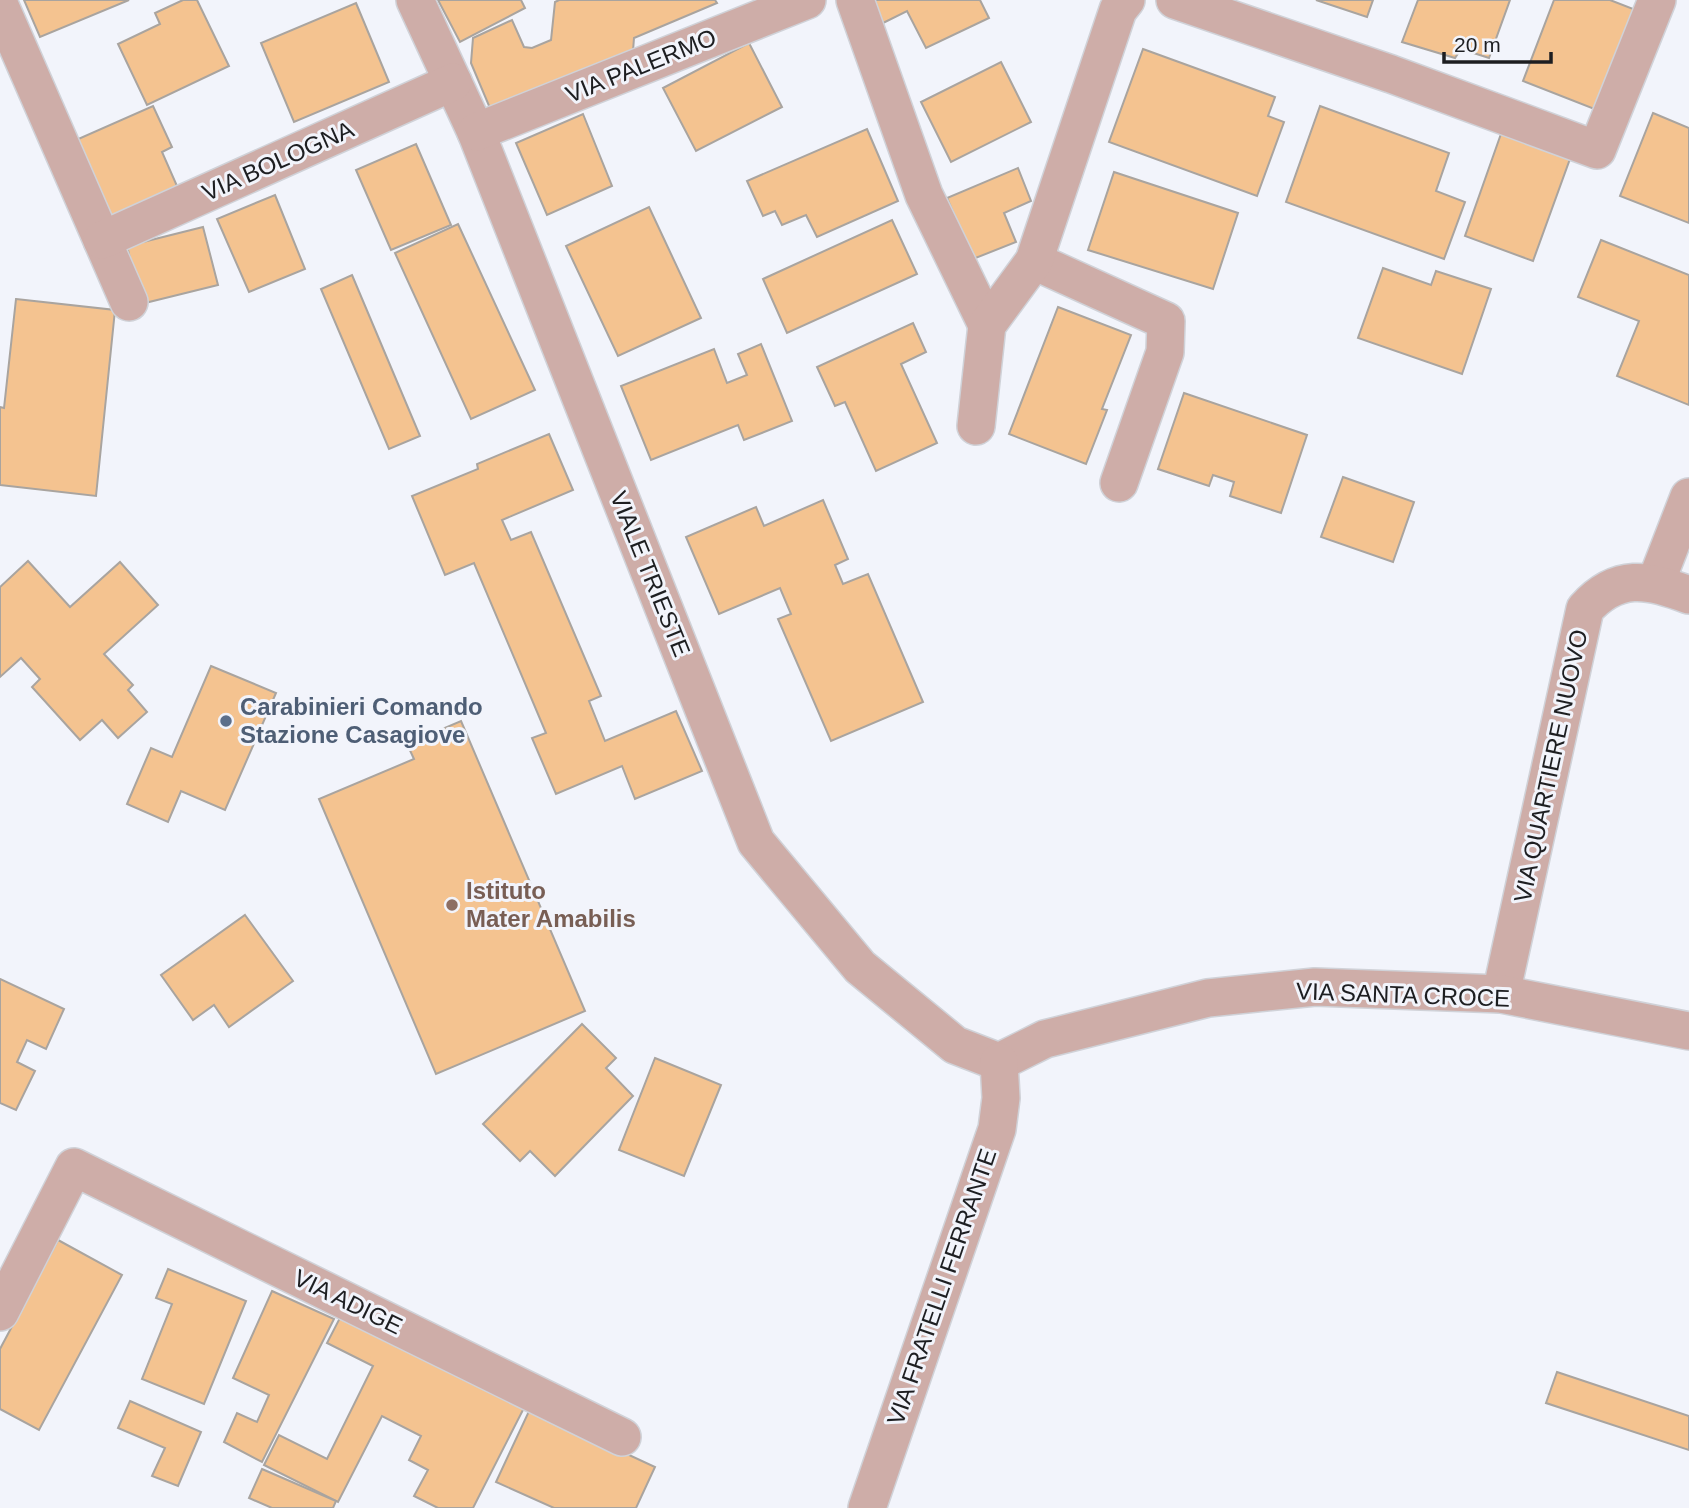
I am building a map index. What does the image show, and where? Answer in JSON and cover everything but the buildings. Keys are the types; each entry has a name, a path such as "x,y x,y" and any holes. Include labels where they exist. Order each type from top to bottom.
{"street":[{"name":"VIALE TRIESTE","path":"415,0 476,132 756,842 860,967 955,1045 999,1062"},
{"name":"VIA PALERMO","path":"476,132 807,0"},
{"path":"855,0 925,195 988,325"},
{"path":"976,426 988,325 1034,261 1118,10 1125,0"},
{"path":"1175,0 1391,74 1597,150 1657,0"},
{"path":"0,6 130,302"},
{"name":"VIA BOLOGNA","path":"102,240 453,82"},
{"path":"1034,261 1166,321 1165,352 1119,483"},
{"path":"1656,582 1689,497"},
{"name":"VIA QUARTIERE NUOVO","path":"1501,994 1585,609 1599,594 1619,585 1656,582 1689,595"},
{"name":"VIA SANTA CROCE","path":"999,1062 1045,1039 1208,998 1315,987 1501,994 1689,1031"},
{"name":"VIA FRATELLI FERRANTE","path":"867,1508 997,1129 1001,1098 999,1062"},
{"name":"VIA ADIGE","path":"0,1312 74,1167 622,1437"}],"place":[{"name":"Carabinieri Comando Stazione Casagiove","path":"226,721"},
{"name":"Istituto Mater Amabilis","path":"452,905"}]}
